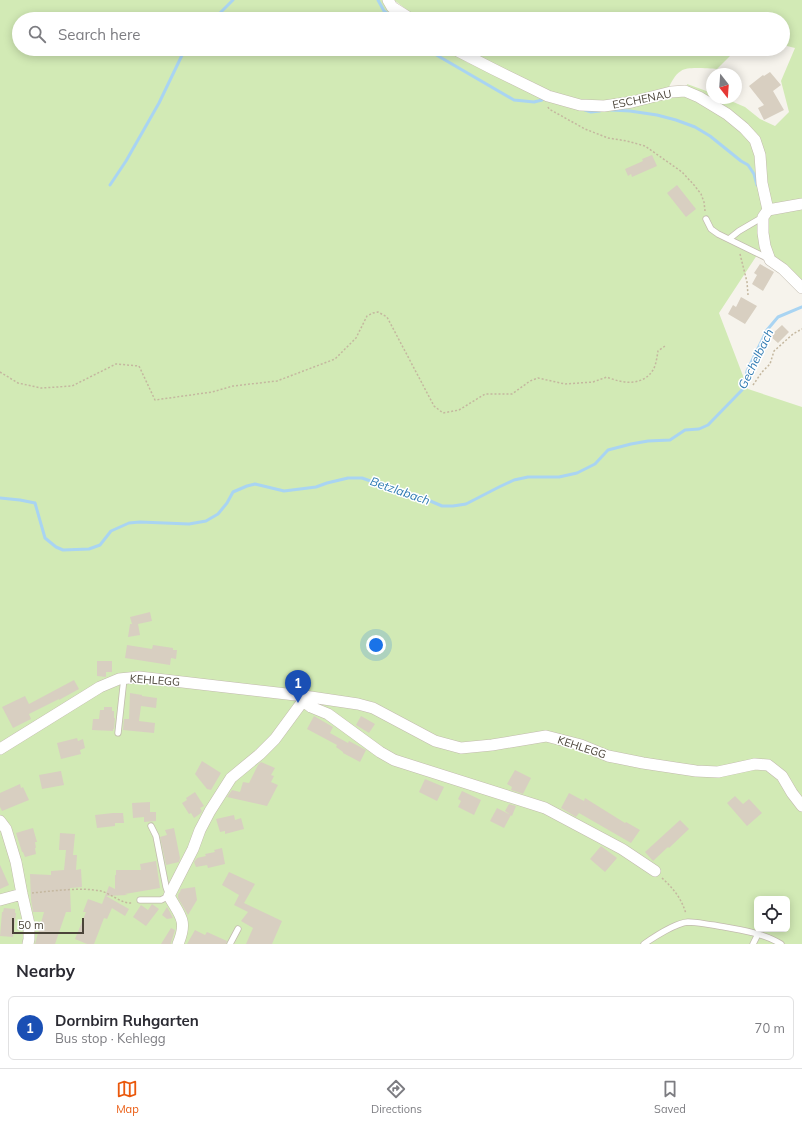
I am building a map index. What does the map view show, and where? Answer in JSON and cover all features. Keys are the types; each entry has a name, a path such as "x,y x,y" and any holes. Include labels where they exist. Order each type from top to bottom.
{"street":[{"path":"388,0 392,7 400,12"},
{"name":"ESCHENAU","path":"468,56 548,96 580,105 604,106 632,102 671,92 685,91 699,97 727,114 744,128 755,140 760,155 766,213 763,233 765,246 770,260"},
{"path":"766,213 802,204"},
{"path":"770,260 783,269 802,288"},
{"name":"KEHLEGG","path":"0,749 100,687 124,678 139,677 227,687 304,699 358,704 374,708 435,741 461,748 492,746 546,736 581,745 608,756 696,771 718,772 755,764 768,765 782,776 802,806"},
{"path":"178,944 182,936 183,923 180,913 170,896 193,849 200,830 231,778 275,740 304,699"},
{"name":"KEHLEGG","path":"304,699 311,707 328,714 380,752 394,760 545,808 622,849 655,871"},
{"path":"0,821 6,829 16,862 29,924 28,944"},
{"path":"0,900 22,894"}],"lane":[{"path":"729,239 766,213"},
{"path":"706,219 711,229 718,234 770,260"},
{"path":"118,733 124,678"},
{"path":"140,900 161,900 170,896 166,887 156,836 151,826"},
{"path":"644,944 656,935 687,922 725,927 758,934 781,944"},
{"path":"230,944 238,929"},
{"path":"753,944 758,934"}],"path":[{"path":"548,106 549,109 584,129 608,138 645,146 682,172 701,194 704,202 706,219"},
{"path":"740,244 739,251 747,282 748,295"},
{"path":"0,372 18,383 41,388 72,386 116,364 139,366 155,400 212,392 233,386 277,381 335,359 356,338 367,316 378,312 387,317 434,406 443,413 459,410 485,394 512,394 530,381 538,378 564,384 592,382 607,377 617,381 630,383 645,379 654,369 658,351 665,346"},
{"path":"753,386 762,372 770,364 774,351 793,334 802,329"},
{"path":"655,871 669,884 683,903 687,922"},
{"path":"22,894 91,890 102,891 122,902 131,903 140,900"}],"green space":[{"path":"0,0 385,0 398,12 12,12 12,56 457,56 468,63 480,66 469,56 730,56 718,68 684,69 675,76 668,89 688,89 687,84 706,91 706,104 738,104 745,107 760,119 775,126 789,112 781,81 795,48 790,47 790,12 410,12 394,0 802,0 802,284 759,252 719,313 748,389 802,407 802,944 0,944"}],"building":[{"path":"770,72 781,85 773,91 784,110 764,120 758,108 764,105 749,86 763,75 764,76"},
{"path":"652,155 657,166 632,177 631,174 628,176 625,169"},
{"path":"677,185 696,209 686,217 667,193"},
{"path":"760,264 774,272 763,291 752,284 757,275 754,273"},
{"path":"741,297 757,306 745,324 728,314 733,305 736,307"},
{"path":"782,325 789,332 778,343 770,336"},
{"path":"150,612 152,621 138,624 140,635 128,637 130,624 132,624 130,617"},
{"path":"127,645 152,649 153,645 173,648 173,650 177,650 176,659 171,658 170,665 125,658"},
{"path":"97,661 112,661 112,672 106,672 106,677 97,676"},
{"path":"74,680 79,689 29,714 31,719 13,728 2,707 25,696 29,704"},
{"path":"130,693 157,698 156,708 141,706 139,721 155,723 154,733 123,730 124,719 129,719"},
{"path":"104,707 112,707 112,711 114,711 115,718 113,731 92,730 93,719 99,719 100,710 104,710"},
{"path":"314,716 333,727 330,733 348,743 349,741 366,750 360,762 343,753 336,747 337,745 307,729"},
{"path":"361,716 375,724 369,733 356,725"},
{"path":"77,738 78,741 83,739 85,748 80,750 81,754 61,759 57,743"},
{"path":"202,761 221,773 211,790 207,789 195,774"},
{"path":"261,762 275,768 271,775 274,776 271,782 278,785 267,806 227,797 232,790 240,792 243,782 249,783"},
{"path":"515,770 531,778 523,794 511,790 512,787 507,784"},
{"path":"61,771 64,785 42,789 39,775"},
{"path":"425,779 444,787 437,801 419,792"},
{"path":"20,784 29,800 2,811 0,807 0,793"},
{"path":"462,791 481,800 474,815 458,807 461,801 458,799"},
{"path":"195,792 204,806 200,808 202,811 201,813 194,818 191,813 189,814 182,803 187,800 186,798"},
{"path":"569,793 584,801 585,798 625,823 626,822 640,830 631,843 579,813 576,817 561,808"},
{"path":"735,796 743,804 749,799 762,813 747,826 727,803"},
{"path":"150,802 150,812 156,812 156,821 144,822 144,817 133,818 132,803"},
{"path":"509,804 516,806 512,816 505,811"},
{"path":"497,808 511,815 504,828 490,821"},
{"path":"123,813 124,823 115,823 115,826 97,828 95,815"},
{"path":"234,815 235,820 241,818 244,829 225,834 225,831 220,832 216,819"},
{"path":"680,820 689,829 653,861 645,852"},
{"path":"33,828 37,842 35,842 36,854 25,857 16,833"},
{"path":"174,828 180,858 179,862 166,865 160,837 167,835 165,830"},
{"path":"60,833 75,834 73,855 77,855 76,870 81,869 82,887 70,888 71,912 66,912 55,944 35,944 44,912 33,912 30,874 51,875 51,871 64,870 66,850 59,850"},
{"path":"601,846 617,858 605,872 590,859"},
{"path":"222,848 225,864 208,868 207,865 196,867 194,862 197,858 206,856 205,854 215,852 214,850"},
{"path":"156,861 160,888 125,894 128,895 106,896 129,909 125,916 112,908 107,919 104,918 94,944 87,944 75,939 86,912 83,912 88,899 102,904 109,886 115,889 116,870 141,870 140,864"},
{"path":"0,865 9,885 0,889"},
{"path":"229,872 255,884 244,903 282,921 272,944 246,944 253,928 241,921 248,912 234,905 239,895 222,885"},
{"path":"195,887 197,900 188,915 178,898 178,895 181,889"},
{"path":"152,904 159,909 146,926 133,917 141,905 148,910"},
{"path":"167,907 173,918 167,919 162,915"},
{"path":"4,908 15,909 16,913 13,937 0,936 2,912"},
{"path":"171,928 175,930 171,944 161,944"},
{"path":"195,930 205,935 207,932 227,941 226,944 187,944"}],"waterway":[{"path":"221,12 233,0"},
{"path":"378,0 385,12"},
{"path":"110,185 126,161 159,103 182,56"},
{"path":"438,56 514,100 534,102 542,100"},
{"path":"585,110 591,112 600,111"},
{"path":"611,110 657,115 695,127 710,136 748,165 754,174 757,185"},
{"name":"Betzlabach","path":"0,498 35,503 45,538 56,547 63,550 89,549 100,545 111,531 129,523 189,524 206,521 218,514 227,503 233,492 255,484 284,491 316,487 348,478 362,478 421,497 442,506 466,504 514,480 528,477 559,477 577,473 595,464 608,450 648,441 670,440 685,430 699,429 708,425 742,390 747,371 767,330 778,317 802,307"}],"place":[{"name":"Dornbirn Ruhgarten","path":"298,703"}],"water label":[{"name":"Gechelbach","path":"756,359"}]}
